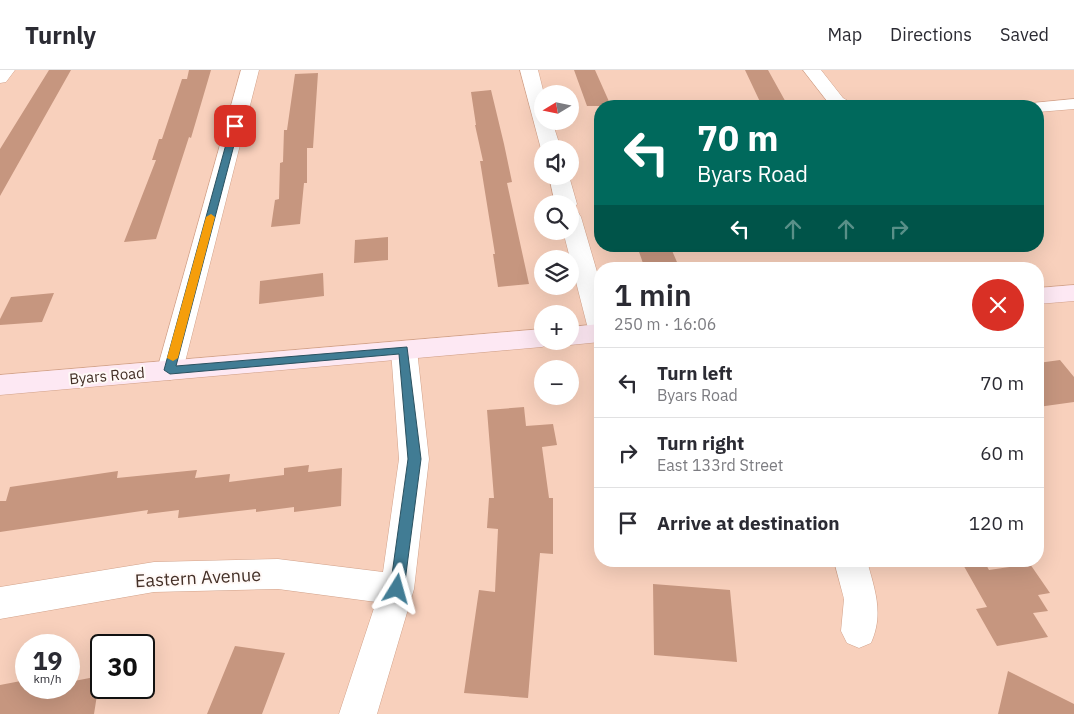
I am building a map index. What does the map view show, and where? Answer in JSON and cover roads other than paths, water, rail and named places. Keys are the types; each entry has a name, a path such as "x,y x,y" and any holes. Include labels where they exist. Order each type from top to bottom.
{"street":[{"path":"0,78 6,70"},
{"path":"170,370 250,70"},
{"path":"529,70 534,88"},
{"path":"812,70 835,100"},
{"path":"1044,106 1074,104"},
{"path":"576,240 594,303"},
{"path":"1044,296 1072,295"},
{"path":"579,335 594,334"},
{"name":"Byars Road","path":"0,385 534,339"},
{"path":"358,714 397,589 414,459 404,350"},
{"path":"852,567 861,599 859,631"},
{"name":"Eastern Avenue","path":"0,603 154,577 278,574 397,589"}]}
